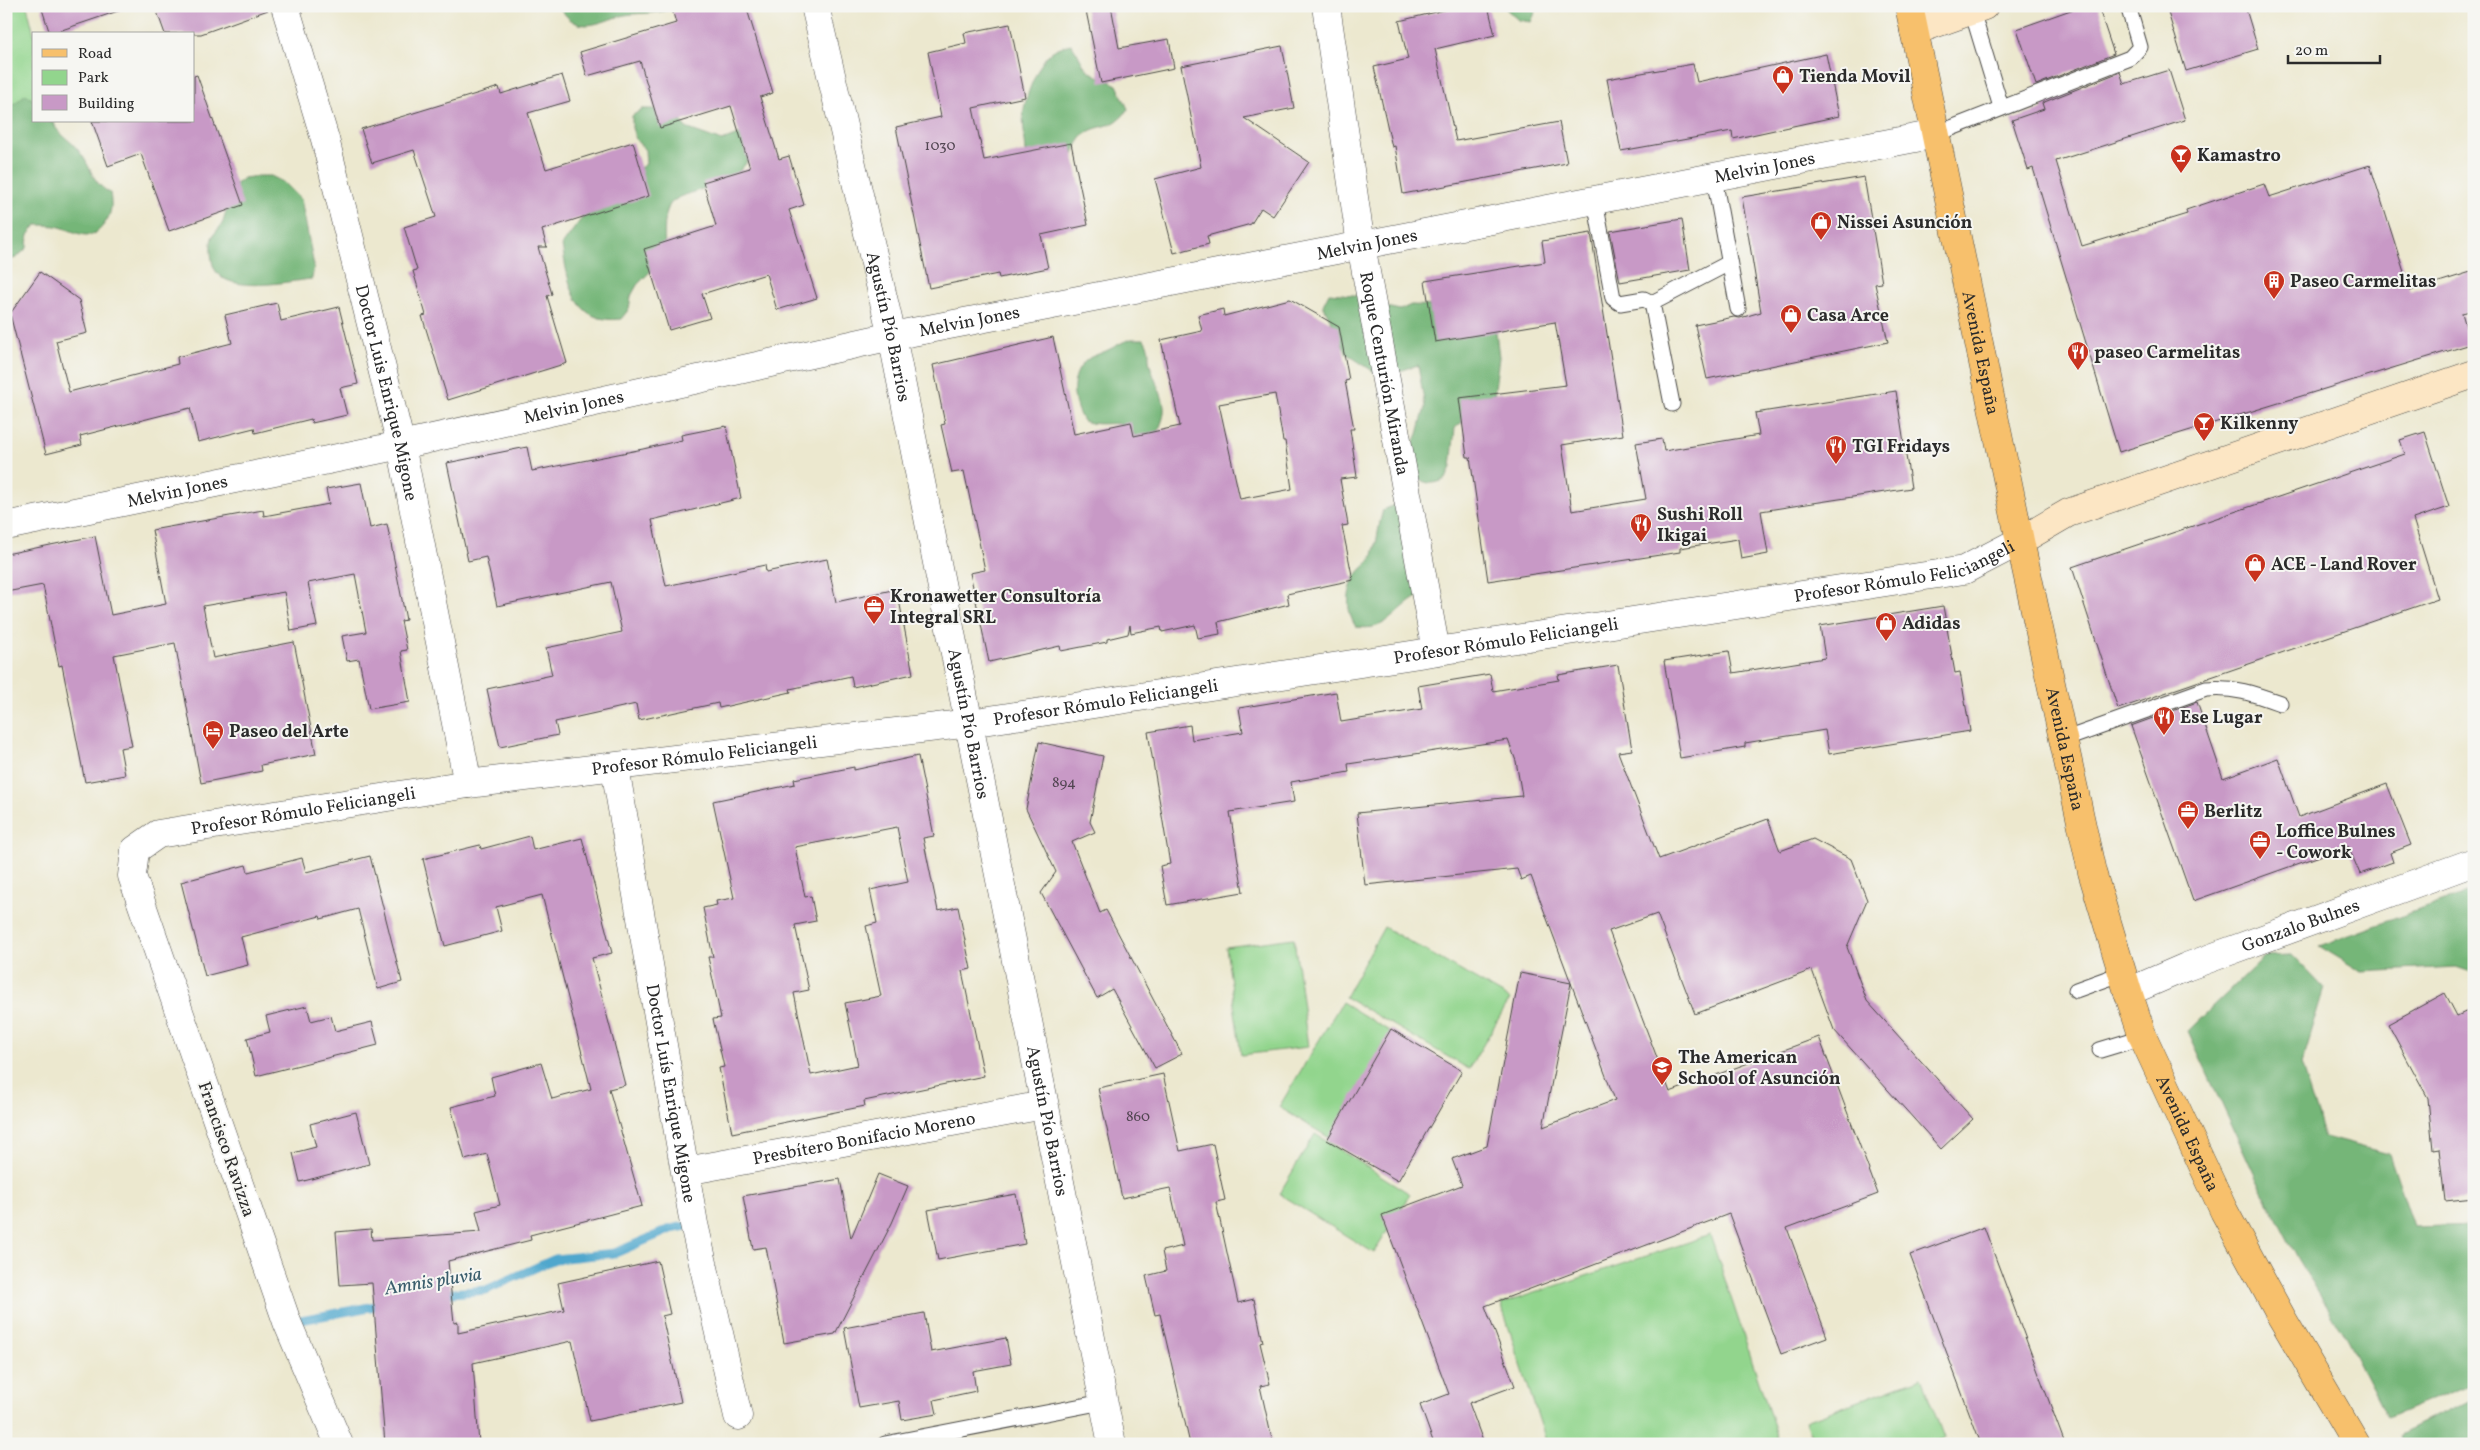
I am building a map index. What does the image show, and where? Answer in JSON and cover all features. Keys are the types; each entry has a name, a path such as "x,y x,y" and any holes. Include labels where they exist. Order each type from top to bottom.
{"main road":[{"name":"Avenida España","path":"1911,18 2020,541 2092,872 2125,982 2143,1037 2224,1211 2282,1318 2356,1444"}],"street":[{"name":"Doctor Luis Enrique Migone","path":"285,6 325,139 401,445 468,784"},
{"name":"Agustín Pío Barrios","path":"815,6 892,336 1112,1444"},
{"name":"Roque Centurión Miranda","path":"1326,6 1360,245 1436,651"},
{"path":"1911,18 1978,8"},
{"name":"Melvin Jones","path":"6,526 401,445 892,336 1936,134"},
{"name":"Profesor Rómulo Feliciangeli","path":"136,850 158,834 468,784 615,768 970,723 1964,570 2068,513 2474,374"},
{"name":"Doctor Luís Enrique Migone","path":"615,768 694,1224 738,1416"},
{"name":"Francisco Ravizza","path":"136,850 132,876 287,1322 339,1444"},
{"name":"Gonzalo Bulnes","path":"2125,982 2186,967 2474,862"},
{"name":"Presbítero Bonifacio Moreno","path":"686,1171 1044,1105"}],"lane":[{"path":"1936,134 2130,58 2140,47 2128,6"},
{"path":"1978,8 2001,107"},
{"path":"1714,178 1738,309"},
{"path":"1595,201 1613,298 1620,303 1644,299 1652,303 1672,404"},
{"path":"1652,303 1729,263"},
{"path":"2063,740 2206,689 2224,687 2242,690 2280,703"},
{"path":"2076,990 2125,982"},
{"path":"2100,1050 2143,1037"},
{"path":"885,1444 1103,1402"}],"green space":[{"path":"6,6 27,6 34,32 32,122 54,122 61,151 6,164"},
{"path":"559,6 678,6 659,12 625,15 589,25 574,22 566,16"},
{"path":"1503,6 1538,6 1531,22 1518,20"},
{"path":"1071,44 1086,68 1117,85 1128,109 1121,118 1113,123 1091,130 1084,135 1072,156 1026,152 1023,125 1024,109 1034,79 1050,53 1060,47"},
{"path":"26,94 32,99 32,122 53,122 57,130 75,146 95,178 110,193 111,209 109,216 95,233 84,235 57,226 36,225 28,235 27,248 16,258 6,261 6,111"},
{"path":"642,109 655,109 679,118 686,128 722,141 746,132 754,142 747,162 735,174 714,185 673,201 669,206 665,224 665,257 637,285 631,296 629,309 621,319 605,319 592,315 583,308 576,298 567,273 562,245 598,196 646,164 645,150 636,140 632,128 632,116"},
{"path":"271,176 283,182 301,199 314,266 312,279 254,285 226,280 217,272 212,261 211,241 223,222 234,185 244,178"},
{"path":"1329,293 1364,296 1386,307 1400,310 1411,305 1437,306 1496,332 1499,357 1494,396 1455,428 1451,467 1446,479 1436,483 1428,483 1420,480 1412,473 1412,447 1418,434 1425,407 1418,365 1382,377 1347,354 1323,305"},
{"path":"1131,339 1144,339 1149,350 1150,365 1163,402 1163,419 1152,441 1138,442 1128,427 1122,425 1083,421 1074,396 1075,378 1078,370 1084,363 1091,357"},
{"path":"1395,505 1407,510 1419,596 1384,623 1367,628 1356,627 1350,615 1348,602 1350,589 1358,573 1372,558 1383,510"},
{"path":"2474,890 2474,973 2456,967 2362,972 2319,946"},
{"path":"1384,927 1510,999 1469,1069 1345,997"},
{"path":"1294,938 1308,1047 1241,1055 1226,947"},
{"path":"2292,955 2324,988 2301,1064 2324,1137 2389,1154 2414,1227 2474,1225 2474,1382 2387,1418 2347,1340 2299,1261 2257,1180 2188,1031 2265,956"},
{"path":"1342,1002 1404,1040 1341,1145 1279,1107"},
{"path":"1315,1134 1410,1194 1374,1253 1279,1194"},
{"path":"1710,1235 1780,1444 1547,1444 1501,1304"},
{"path":"1921,1377 1944,1438 1928,1444 1814,1444 1806,1421"},
{"path":"2474,1398 2474,1444 2403,1444 2400,1434"}],"building":[{"path":"41,6 120,6 121,10 56,32 49,32"},
{"path":"155,6 268,6 268,10 201,34 195,34 195,32 164,32"},
{"path":"671,6 746,6 773,93 760,97 779,159 789,156 804,205 789,210 817,298 777,310 766,274 702,294 710,318 669,330 644,249 716,226 703,182 750,168 731,106 660,128 640,61 587,76 580,52 676,23"},
{"path":"1085,6 1111,6 1119,48 1169,39 1174,68 1101,83"},
{"path":"1461,6 1488,6 1495,35 1435,49 1456,141 1559,122 1567,163 1403,194 1395,146 1392,147 1374,67 1408,59 1399,21"},
{"path":"2082,6 2098,6 2114,54 2036,85 2017,29"},
{"path":"2166,6 2245,6 2258,49 2186,71"},
{"path":"1010,24 1025,97 973,108 984,160 1071,143 1088,225 1041,235 1048,268 999,278 998,274 929,288 896,127 941,117 928,52 966,43 964,33"},
{"path":"1282,46 1294,108 1244,118 1309,162 1273,216 1261,208 1251,224 1207,236 1209,244 1174,253 1155,179 1201,167 1181,66"},
{"path":"1826,54 1839,116 1733,139 1732,131 1621,151 1607,79 1693,64 1697,82"},
{"name":"Paseo Carmelitas","path":"2169,70 2185,120 2056,161 2082,246 2187,214 2186,210 2264,184 2269,197 2370,165 2410,291 2474,271 2474,310 2462,313 2471,344 2119,452 2033,168 2028,170 2012,120 2044,109 2042,103 2120,72 2124,84"},
{"path":"197,75 243,205 169,231 141,154 108,166 92,122 195,122 195,76"},
{"path":"562,75 570,101 528,113 546,169 633,142 649,196 542,230 547,247 538,247 552,294 547,296 567,363 448,400 422,316 426,315 413,271 417,270 404,227 436,217 414,150 372,163 361,129 499,87 501,94"},
{"path":"1864,177 1882,283 1875,284 1888,342 1707,379 1695,325 1734,317 1740,318 1761,312 1742,197"},
{"path":"1682,219 1690,270 1620,282 1610,231"},
{"path":"1591,233 1623,435 1562,445 1572,511 1646,499 1636,443 1662,439 1664,451 1759,435 1755,413 1896,391 1911,488 1761,511 1768,554 1741,559 1738,539 1680,548 1680,552 1488,581 1470,457 1467,457 1459,398 1566,385 1555,322 1435,342 1425,281 1545,262 1542,241"},
{"path":"40,272 79,300 87,333 56,341 69,392 178,364 177,357 232,343 225,315 277,303 281,321 339,307 358,384 340,388 347,415 312,423 311,419 255,433 254,428 198,442 190,408 80,436 82,445 46,454 10,314"},
{"path":"1290,299 1339,327 1349,380 1345,381 1354,429 1350,429 1357,477 1340,479 1348,525 1342,526 1353,580 1287,594 1289,604 1218,622 1220,634 1198,638 1195,625 1162,632 1161,627 1131,633 1130,625 1128,634 1107,639 1107,642 1061,651 1060,646 989,662 970,573 985,570 964,471 952,473 941,425 945,424 933,365 1053,337 1074,434 1131,422 1134,436 1180,426 1161,340 1202,331 1198,315 1223,309 1224,316","holes":["1275,394 1283,441 1285,441 1292,489 1240,499 1219,404"]},
{"path":"726,426 741,498 652,520 666,586 765,565 766,572 827,559 836,602 897,589 913,674 853,687 851,676 790,689 791,692 719,708 718,703 639,720 636,704 555,722 558,735 500,747 487,689 552,675 546,648 622,632 611,582 497,606 486,557 468,561 447,463 527,447 532,471 682,440 681,435"},
{"path":"2425,432 2449,507 2413,519 2438,599 2118,709 2072,567 2405,454 2400,440"},
{"path":"361,483 370,528 387,524 406,620 401,621 407,650 401,651 410,702 369,709 359,659 347,661 342,636 366,632 355,574 308,583 317,626 291,631 284,592 203,606 213,658 294,642 316,754 261,765 262,771 201,783 175,643 114,655 132,746 120,748 125,775 85,782 62,665 59,666 43,585 6,592 6,554 95,536 111,615 166,604 152,530 263,510 264,516 329,504 326,489"},
{"path":"1943,606 1955,673 1960,672 1970,731 1829,754 1825,730 1745,743 1745,747 1680,758 1664,661 1729,651 1733,673 1825,658 1820,626"},
{"path":"1618,665 1632,750 1618,752 1659,859 1768,819 1780,851 1813,839 1851,859 1867,900 1847,947 1867,1001 1973,1119 1941,1149 1834,1030 1812,970 1695,1014 1657,914 1609,931 1670,1092 1819,1037 1878,1194 1787,1228 1827,1337 1781,1354 1729,1214 1485,1306 1515,1386 1469,1403 1484,1444 1434,1444 1420,1405 1449,1394 1382,1215 1462,1185 1452,1159 1487,1146 1520,973 1571,983 1531,876 1521,880 1517,869 1365,885 1357,813 1522,796 1516,761 1508,740 1348,764 1349,772 1291,782 1294,802 1230,812 1243,892 1167,905 1160,866 1170,864 1148,732 1190,725 1192,740 1243,732 1239,708 1336,692 1341,722 1422,709 1418,686 1490,674 1493,691 1559,680 1558,675","holes":["1571,983 1615,1100 1543,1127"]},
{"path":"2197,702 2223,778 2278,758 2299,817 2387,784 2411,845 2390,853 2393,862 2360,874 2348,846 2193,901 2131,726"},
{"path":"1039,742 1103,756 1090,822 1095,832 1072,842 1100,913 1106,910 1182,1054 1155,1068 1112,989 1097,998 1041,893 1056,872 1026,809"},
{"path":"918,756 934,836 923,838 938,911 958,907 971,969 962,971 984,1076 864,1101 865,1106 732,1133 719,1068 724,1067 713,1019 721,1018 708,957 713,957 703,908 717,905 716,901 734,898 713,801 795,784 794,779 854,767 854,770","holes":["897,827 908,882 870,890 877,923 866,926 881,996 845,1003 858,1065 811,1075 794,993 809,990 795,925 816,921 811,896 805,897 795,847"]},
{"path":"530,836 533,850 582,838 612,953 592,958 625,1085 609,1089 642,1206 530,1235 531,1240 448,1261 454,1323 458,1322 458,1333 564,1310 558,1283 658,1261 670,1314 662,1316 681,1402 590,1421 572,1341 473,1363 479,1444 385,1444 372,1283 340,1285 336,1232 371,1229 372,1240 481,1232 476,1211 500,1205 487,1154 465,1160 451,1107 495,1096 491,1077 541,1063 552,1099 591,1089 542,895 496,907 502,931 445,946 423,859 480,845 481,849"},
{"path":"370,856 402,982 378,989 358,909 321,919 320,916 241,937 248,965 205,976 181,882 246,865 248,872 302,858 306,872"},
{"path":"2445,993 2457,1016 2474,1008 2474,1198 2445,1201 2439,1149 2433,1150 2428,1098 2388,1024"},
{"path":"307,1006 311,1021 331,1016 335,1031 372,1022 378,1045 256,1076 247,1038 270,1032 266,1016"},
{"path":"1391,1029 1462,1071 1398,1181 1327,1140"},
{"path":"1163,1074 1180,1151 1213,1144 1225,1200 1216,1202 1238,1303 1254,1299 1263,1342 1260,1343 1270,1384 1260,1386 1273,1444 1190,1444 1160,1314 1155,1315 1146,1276 1166,1271 1162,1251 1183,1246 1170,1188 1122,1198 1098,1088"},
{"path":"356,1112 369,1164 300,1182 293,1153 316,1147 310,1124"},
{"path":"878,1174 908,1186 892,1223 835,1334 784,1343 766,1247 753,1249 743,1196 840,1179 851,1238"},
{"path":"1016,1194 1025,1244 938,1260 928,1210"},
{"path":"1984,1227 2065,1444 1981,1444 1910,1255"},
{"path":"924,1313 931,1352 1006,1338 1011,1364 973,1371 976,1391 934,1400 937,1414 902,1420 899,1401 859,1408 844,1328"}],"waterway":[{"name":"Amnis pluvia","path":"440,1294 486,1290 555,1259 615,1253 671,1229 691,1225"},
{"name":"Amnis pluvia","path":"290,1322 386,1304"}],"place":[{"name":"Tienda Movil","path":"1783,95"},
{"name":"Kamastro","path":"2181,174"},
{"name":"Nissei Asunción","path":"1821,241"},
{"name":"Paseo Carmelitas","path":"2274,300"},
{"name":"Casa Arce","path":"1791,334"},
{"name":"paseo Carmelitas","path":"2078,371"},
{"name":"Kilkenny","path":"2204,442"},
{"name":"TGI Fridays","path":"1836,465"},
{"name":"Sushi Roll Ikigai","path":"1641,543"},
{"name":"ACE - Land Rover","path":"2255,583"},
{"name":"Kronawetter Consultoría Integral SRL","path":"874,625"},
{"name":"Adidas","path":"1886,642"},
{"name":"Ese Lugar","path":"2164,736"},
{"name":"Paseo del Arte","path":"213,750"},
{"name":"Berlitz","path":"2188,830"},
{"name":"Loffice Bulnes - Cowork","path":"2260,860"},
{"name":"The American School of Asunción","path":"1662,1086"}]}
